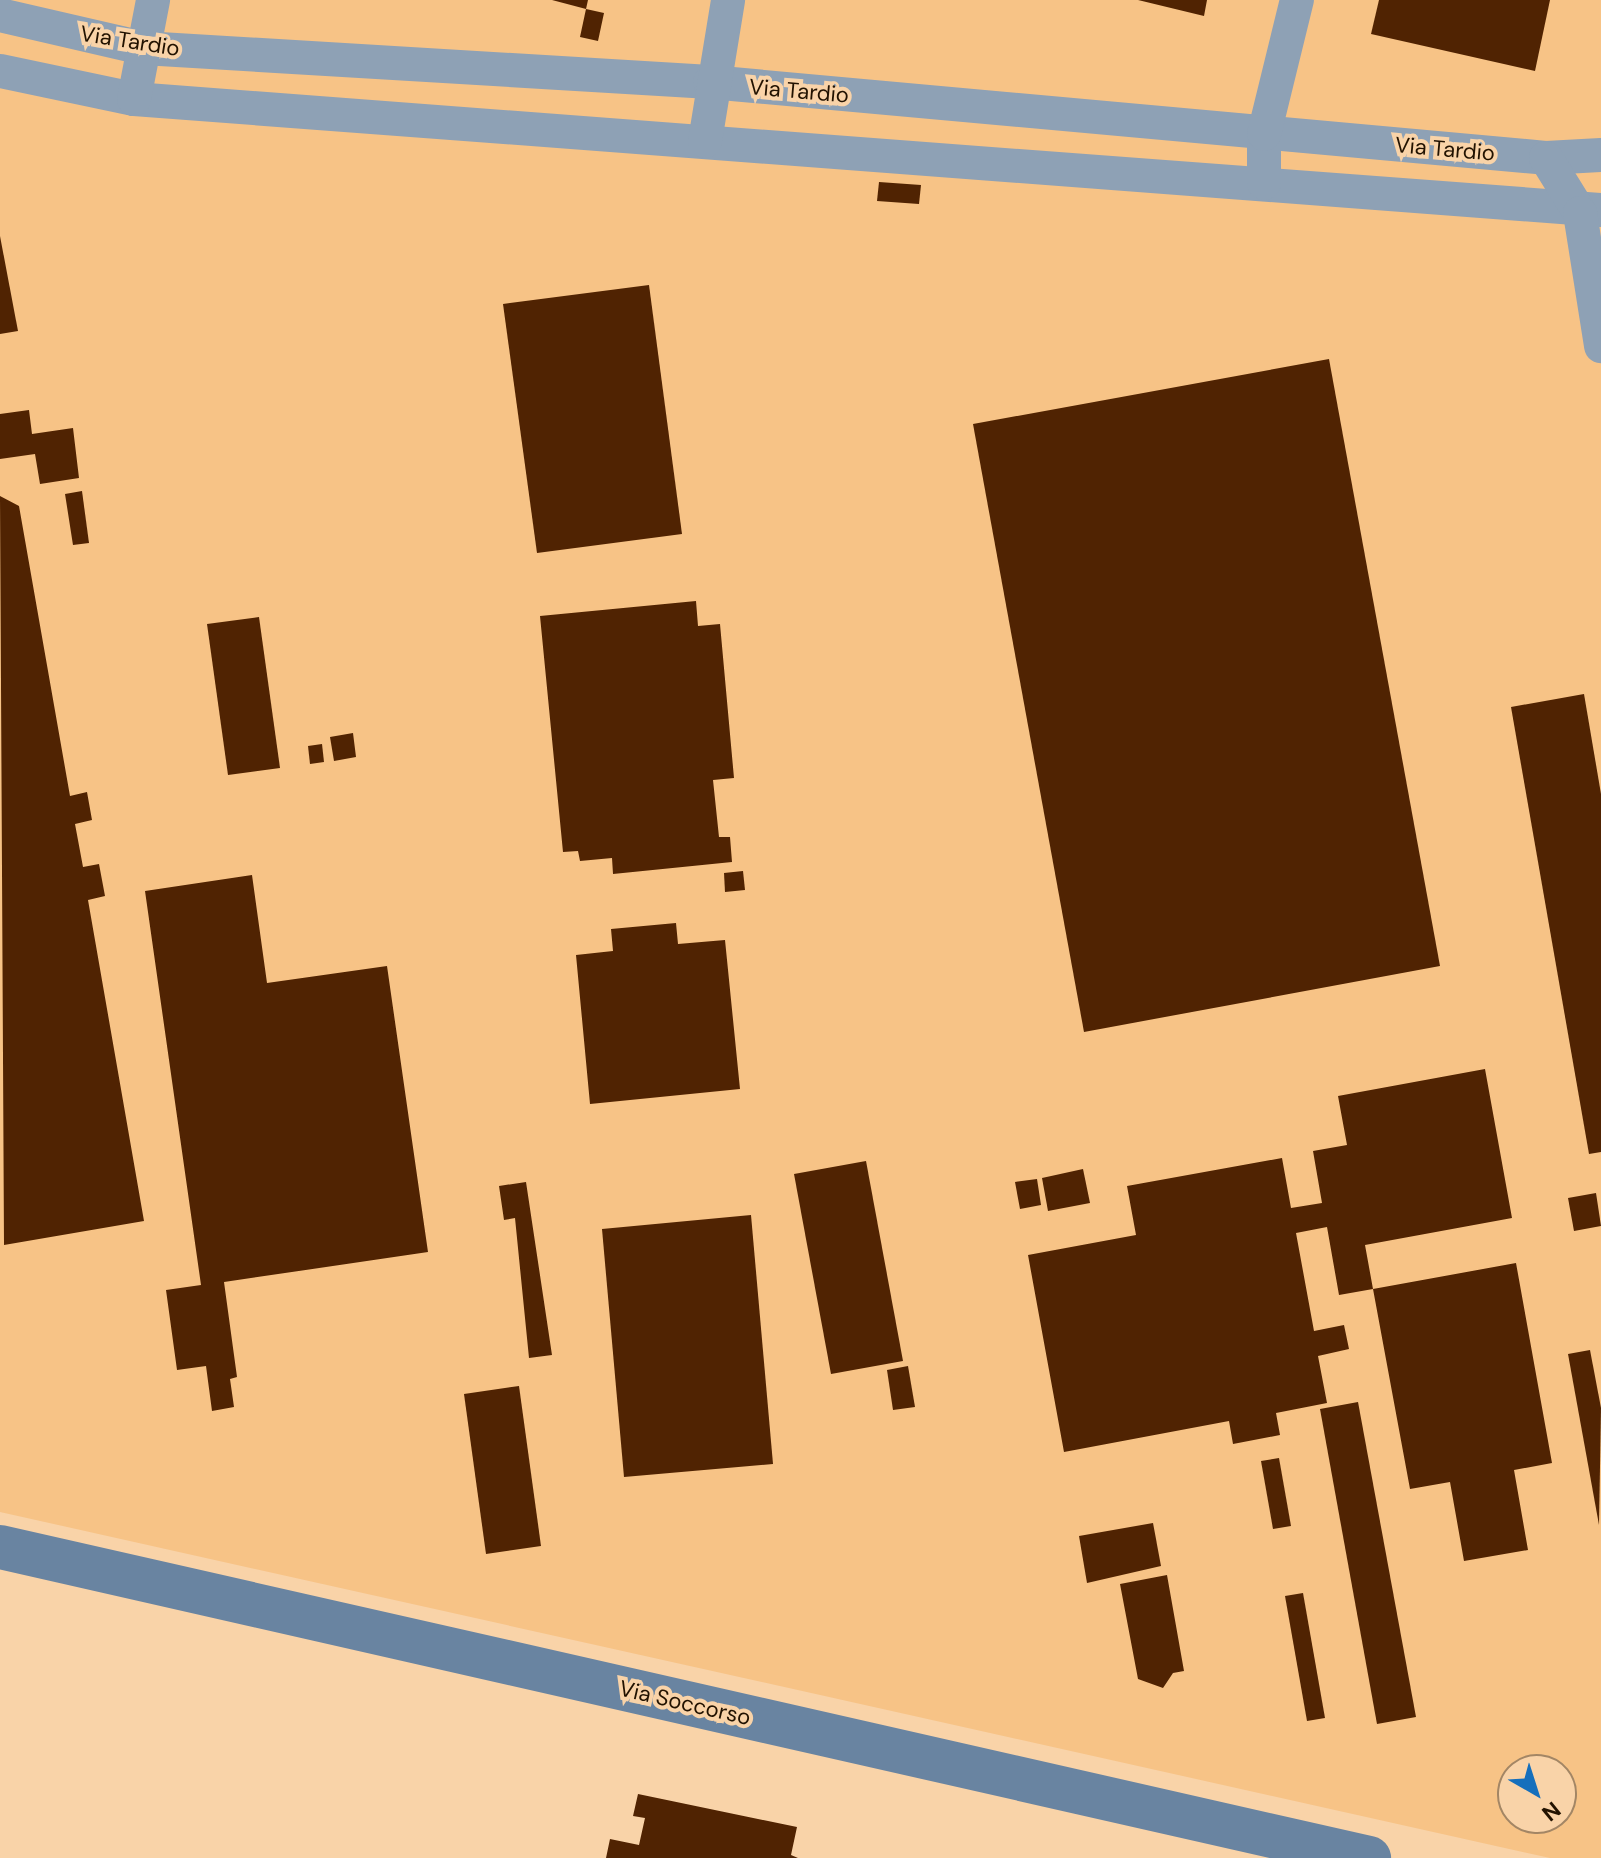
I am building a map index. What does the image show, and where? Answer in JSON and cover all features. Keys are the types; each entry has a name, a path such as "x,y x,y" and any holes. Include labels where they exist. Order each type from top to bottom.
{"main road":[{"name":"Via Soccorso","path":"0,1547 1369,1858"}],"street":[{"path":"134,99 153,0"},
{"path":"705,141 710,82 728,0"},
{"path":"1264,183 1264,134 1297,0"},
{"name":"Via Tardio","path":"0,15 143,48 710,82 1546,158 1601,155"},
{"path":"0,71 134,99 1264,183 1590,211"},
{"path":"1546,158 1590,211 1601,346"}],"shaded area":[{"path":"0,0 1601,0 1601,1858 1550,1858 0,1512"}],"building":[{"path":"552,0 588,0 586,9"},
{"path":"1138,0 1207,0 1204,16"},
{"path":"1379,0 1550,0 1535,71 1371,34"},
{"path":"586,9 604,13 598,41 580,37"},
{"path":"879,182 921,185 919,204 877,201"},
{"path":"0,236 18,331 0,334"},
{"path":"649,285 682,534 537,553 503,304"},
{"path":"1329,359 1440,966 1084,1032 973,424"},
{"path":"29,410 32,434 73,428 79,478 40,484 35,454 0,459 0,414"},
{"path":"82,491 89,543 73,545 65,494"},
{"path":"0,496 19,506 70,796 87,792 92,820 75,824 83,867 99,864 105,896 88,900 144,1221 4,1245"},
{"path":"696,601 698,626 720,624 734,778 713,780 719,837 730,837 732,862 613,874 612,858 580,861 578,851 563,852 540,616"},
{"path":"259,617 280,768 228,775 207,624"},
{"path":"1584,694 1601,794 1601,1152 1589,1154 1511,707"},
{"path":"353,733 356,757 334,761 330,737"},
{"path":"322,744 324,762 310,764 308,746"},
{"path":"743,871 745,890 725,892 724,873"},
{"path":"252,875 267,983 387,966 428,1252 224,1282 237,1377 230,1379 234,1407 212,1411 206,1366 177,1370 166,1290 201,1285 145,891"},
{"path":"676,923 678,944 725,940 740,1089 590,1104 576,955 613,951 611,929"},
{"path":"1485,1069 1512,1218 1365,1245 1373,1289 1339,1295 1327,1227 1296,1233 1314,1331 1344,1325 1349,1349 1318,1356 1327,1403 1276,1413 1280,1435 1233,1444 1229,1421 1064,1452 1028,1255 1136,1235 1127,1186 1282,1158 1291,1208 1322,1203 1313,1151 1347,1145 1338,1096"},
{"path":"866,1161 903,1361 831,1374 794,1174"},
{"path":"1083,1169 1090,1203 1048,1211 1042,1178"},
{"path":"1037,1179 1041,1205 1020,1209 1015,1182"},
{"path":"526,1182 552,1355 529,1358 515,1218 504,1220 499,1186"},
{"path":"1596,1193 1601,1226 1574,1231 1568,1198"},
{"path":"751,1215 773,1464 624,1477 602,1229"},
{"path":"1516,1263 1552,1463 1514,1470 1528,1550 1464,1561 1450,1482 1410,1489 1373,1289"},
{"path":"1590,1350 1601,1408 1599,1525 1568,1354"},
{"path":"908,1366 915,1407 893,1410 887,1370"},
{"path":"519,1386 541,1546 486,1554 464,1394"},
{"path":"1358,1402 1416,1717 1377,1724 1320,1409"},
{"path":"1279,1458 1291,1526 1273,1529 1261,1461"},
{"path":"1153,1523 1161,1566 1087,1583 1079,1536"},
{"path":"1167,1575 1184,1671 1173,1673 1163,1688 1138,1679 1120,1584"},
{"path":"1303,1593 1325,1718 1307,1721 1285,1596"},
{"path":"638,1794 797,1827 791,1855 798,1858 606,1858 610,1839 639,1845 645,1818 633,1816"}]}
